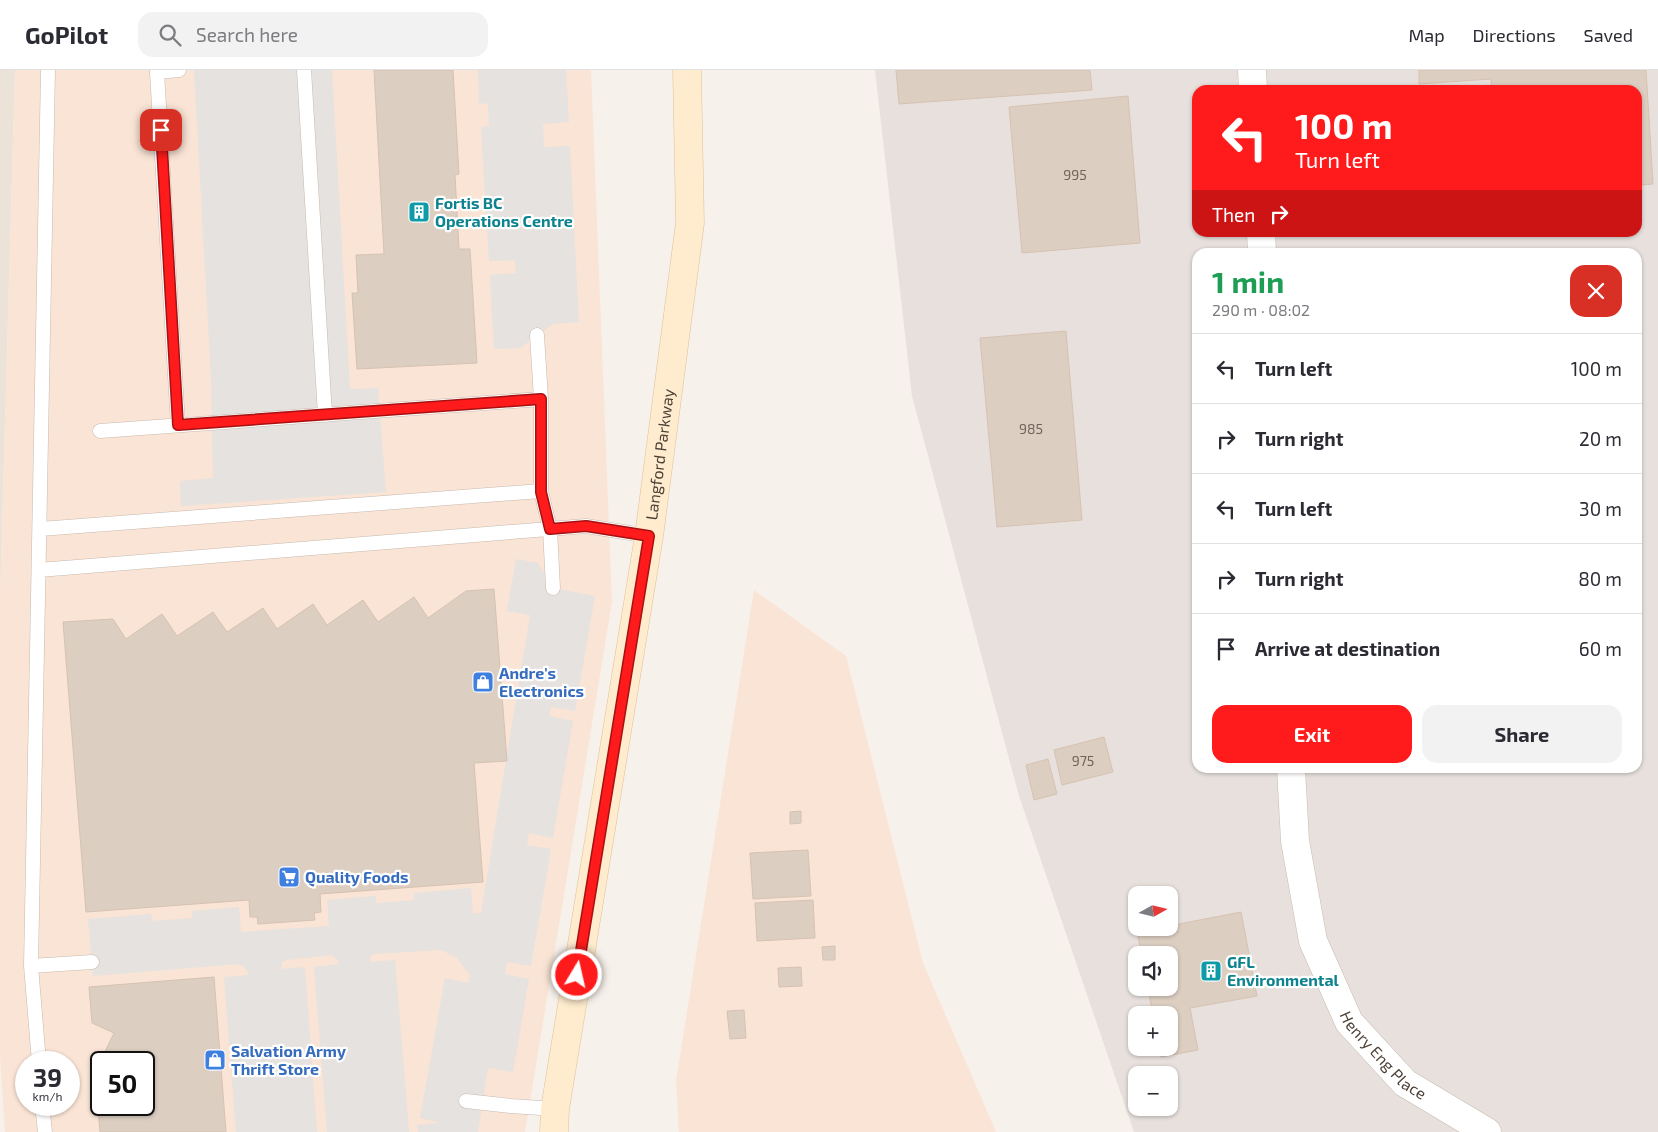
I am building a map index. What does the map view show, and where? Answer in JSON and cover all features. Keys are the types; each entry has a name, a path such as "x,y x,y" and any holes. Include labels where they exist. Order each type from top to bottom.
{"main road":[{"name":"Langford Parkway","path":"555,1120 649,536 690,223 687,70"}],"street":[{"path":"1252,70 1253,85"},
{"name":"Henry Eng Place","path":"1291,773 1295,841 1313,941 1349,1022 1405,1084 1487,1132"}],"lane":[{"path":"38,1051 31,966 48,70"},
{"path":"178,425 157,72 179,70"},
{"path":"304,70 325,415"},
{"path":"537,336 541,399 541,492 550,529 553,588"},
{"path":"100,431 541,399"},
{"path":"40,529 541,492"},
{"path":"39,570 586,526 649,536"},
{"path":"31,966 92,962"},
{"path":"466,1101 516,1107 555,1120"},
{"path":"43,1116 45,1132"}],"shaded area":[{"path":"0,70 15,70 0,600"},
{"path":"15,70 591,70 612,602 525,1132 5,1132 0,1055 0,600"},
{"path":"194,70 332,70 350,389 378,388 386,492 181,506 180,481 213,478 211,378"},
{"path":"478,70 566,70 569,122 543,124 544,147 570,146 579,322 553,324 520,348 494,349 490,275 516,273 515,260 489,261 481,127 489,126 488,104 479,103"},
{"path":"875,70 1658,70 1658,1132 1134,1132 1129,1116 1178,1116 1178,1066 1128,1066 1128,1114 1019,796 912,396"},
{"path":"516,559 538,563 553,588 595,596 575,711 551,707 549,716 573,721 553,838 529,833 527,845 551,849 531,966 507,962 505,974 529,979 513,1072 488,1068 478,1132 418,1132 417,1125 441,1123 420,1118 445,978 468,983 470,975 457,958 441,950 374,954 370,957 371,962 395,960 409,1132 327,1132 314,967 338,964 338,961 332,955 287,960 282,962 281,969 305,967 317,1132 236,1132 224,977 248,975 248,972 243,966 238,964 93,976 88,919 151,914 152,921 192,918 192,911 239,907 241,932 329,926 327,900 376,896 376,903 414,900 414,893 471,888 473,913 481,913 530,615 507,611"},
{"path":"754,590 846,656 923,963 996,1132 679,1132 676,1081"}],"building":[{"name":"Fortis BC Operations Centre","path":"374,70 453,70 459,174 455,175 459,249 470,249 477,363 357,369 352,293 358,293 356,255 384,254"},
{"path":"896,70 1090,70 1092,90 899,104"},
{"path":"1419,70 1646,70 1653,184 1642,185 1642,85 1492,85 1491,79 1419,84"},
{"path":"1128,96 1140,243 1022,253 1009,107"},
{"path":"1066,331 1082,520 997,527 980,338"},
{"path":"494,589 507,761 474,763 483,882 320,894 321,912 314,913 315,920 258,924 257,917 250,917 249,900 86,912 63,622 113,619 126,639 162,614 177,636 213,612 227,632 263,608 277,629 313,604 327,625 363,600 378,622 414,597 428,618 466,591"},
{"path":"1104,737 1113,772 1062,785 1054,750"},
{"path":"1048,759 1057,794 1034,800 1026,765"},
{"path":"801,811 801,823 790,824 790,812"},
{"path":"808,850 811,896 753,899 750,853"},
{"path":"813,900 815,938 757,941 755,903"},
{"name":"GFL Environmental","path":"1241,912 1257,996 1190,1008 1198,1050 1178,1054 1178,1006 1151,1006 1149,996 1178,996 1178,946 1140,946 1138,936 1178,936 1178,924"},
{"path":"835,946 835,960 823,960 822,947"},
{"path":"801,967 802,986 779,987 778,968"},
{"path":"214,977 226,1132 100,1132 99,1116 155,1116 155,1051 105,1051 114,1033 92,1023 89,987"},
{"path":"744,1010 746,1038 730,1039 727,1011"}],"place":[{"name":"Fortis BC Operations Centre","path":"419,212"},
{"name":"Andre's Electronics","path":"483,682"},
{"name":"Quality Foods","path":"289,877"},
{"name":"GFL Environmental","path":"1211,971"},
{"name":"Salvation Army Thrift Store","path":"215,1060"}],"route":[{"path":"161,130 178,425 541,399 541,492 550,529 586,526 649,536 577,975"}]}
